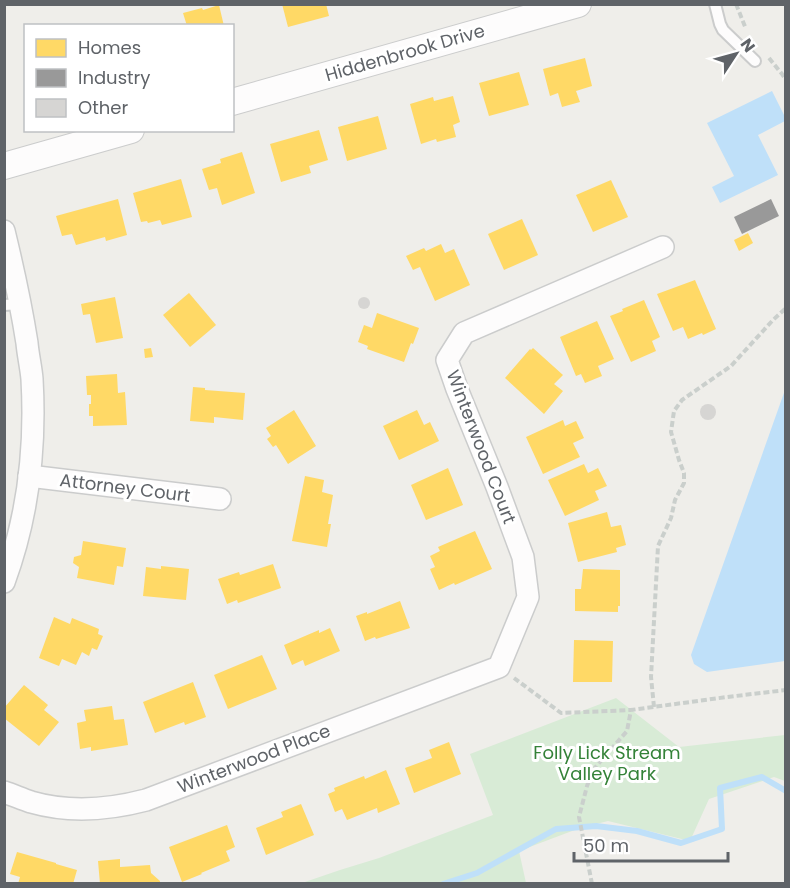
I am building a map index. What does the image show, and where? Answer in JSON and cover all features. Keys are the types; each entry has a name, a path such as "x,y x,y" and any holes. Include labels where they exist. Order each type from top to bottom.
{"street":[{"name":"Hiddenbrook Drive","path":"234,101 578,4"},
{"path":"4,166 124,132"},
{"path":"4,231 13,304 32,377 33,428 24,512 4,582"},
{"name":"Winterwood Court","path":"499,667 528,597 523,557 447,360 464,333 663,247"},
{"name":"Attorney Court","path":"29,476 220,499"},
{"name":"Winterwood Place","path":"4,792 31,802 60,808 91,810 126,806 499,667"}],"lane":[{"path":"715,4 723,30 755,61"}],"path":[{"path":"654,707 651,677 658,546 671,519 675,500 684,483 684,473 671,432 674,411 682,400 731,366 786,308"},
{"path":"499,667 561,712 631,711 786,690"},
{"path":"592,884 579,817 586,786 593,770 627,732 631,711"}],"green space":[{"name":"Folly Lick Stream Valley Park","path":"616,698 679,747 785,735 785,781 774,777 709,799 690,841 608,821 580,828 519,851 526,883 302,883 379,858 493,815 470,754"}],"water":[{"path":"772,91 785,121 758,135 778,175 720,203 712,187 734,176 707,123"},
{"path":"785,390 785,661 707,672 694,664 691,655"}],"building: Homes":[{"path":"282,4 326,4 329,16 288,27"},
{"path":"219,5 224,24 186,24 183,13 202,8 203,10"},
{"path":"585,58 592,86 576,91 580,102 562,107 558,93 550,96 543,69"},
{"path":"519,72 529,105 489,116 479,83"},
{"path":"453,96 460,122 453,125 456,137 437,142 436,139 421,144 410,104 433,97 434,101"},
{"path":"378,116 387,149 347,161 338,127"},
{"path":"319,130 328,160 309,166 311,173 281,182 270,144"},
{"path":"242,152 255,193 222,205 217,188 209,190 202,169 221,163 220,159"},
{"path":"181,179 192,217 162,225 160,220 141,222 133,193"},
{"path":"611,180 628,217 593,232 576,195"},
{"path":"118,199 127,235 106,241 105,237 76,245 72,234 62,236 56,216"},
{"path":"522,219 538,255 504,270 488,234"},
{"path":"748,233 753,243 739,251 734,240"},
{"path":"441,244 445,253 454,249 470,285 435,301 420,267 413,270 406,256"},
{"path":"695,280 716,329 688,339 683,327 673,331 657,294"},
{"path":"189,293 216,325 190,347 163,315"},
{"path":"115,297 123,338 96,343 90,314 83,315 81,304"},
{"path":"644,300 660,337 652,341 656,351 631,362 610,316"},
{"path":"377,313 419,328 404,362 367,349 368,346 358,342 364,325 372,328"},
{"path":"597,321 614,359 598,366 602,376 585,383 581,374 576,376 560,337"},
{"path":"151,348 153,357 145,358 144,349"},
{"path":"533,348 563,375 554,384 563,391 544,414 505,378"},
{"path":"117,374 118,393 125,392 127,425 93,426 93,416 89,416 91,395 87,395 86,376"},
{"path":"193,387 245,393 243,420 214,417 214,423 190,421"},
{"path":"294,410 316,446 288,464 276,445 273,447 267,439 271,436 266,428"},
{"path":"417,410 424,425 430,422 439,441 399,460 383,426"},
{"path":"563,420 565,426 576,421 584,438 573,443 580,457 543,474 526,437"},
{"path":"584,464 588,473 598,468 607,486 595,491 599,500 565,516 548,480"},
{"path":"448,468 463,505 426,520 411,485"},
{"path":"305,476 324,480 322,492 333,495 327,547 292,541"},
{"path":"607,512 611,527 621,525 626,545 616,548 617,552 578,562 568,523"},
{"path":"475,531 492,569 439,590 430,569 435,567 430,556 440,551 438,547"},
{"path":"83,541 126,548 123,567 117,566 114,585 77,578 79,567 73,563 74,557 81,555"},
{"path":"273,564 281,588 238,603 237,600 227,604 218,579 239,572 240,575"},
{"path":"161,566 189,569 186,600 143,596 146,567 161,569"},
{"path":"583,569 620,570 618,612 575,611 575,589 581,589"},
{"path":"400,601 410,628 365,641 356,616"},
{"path":"54,617 70,624 72,618 99,629 98,634 103,636 97,650 92,648 89,656 82,652 76,665 62,659 59,666 39,658"},
{"path":"330,628 340,651 305,666 303,660 292,665 284,645 319,630 319,633"},
{"path":"574,640 613,641 612,682 573,682"},
{"path":"262,655 277,689 228,709 214,675"},
{"path":"193,682 206,717 185,725 184,722 155,733 143,702"},
{"path":"24,685 48,705 44,710 59,722 39,746 4,718 4,708"},
{"path":"112,706 114,720 124,719 128,745 91,751 91,747 80,749 77,723 86,721 84,710"},
{"path":"449,742 461,774 414,793 405,768 432,758 429,750"},
{"path":"386,770 400,804 378,813 377,808 347,820 342,809 335,812 328,794 335,791 334,788"},
{"path":"301,804 314,835 266,855 256,828 283,817 281,812"},
{"path":"227,825 235,847 226,851 230,861 182,882 169,847"},
{"path":"17,852 77,870 73,884 18,884 20,877 10,874"},
{"path":"120,859 120,867 150,865 151,873 160,881 160,884 100,884 98,861"}],"building: Industry":[{"path":"771,199 779,216 742,234 734,217"}],"building: Other":[{"path":"366,297 370,303 366,309 362,309 358,301"},
{"path":"708,404 714,406 716,412 714,418 708,420 702,418 700,412 702,406"}],"waterway":[{"path":"443,884 477,873 556,829 596,826 637,831 681,843 722,829 720,788 762,777 786,791"}]}
